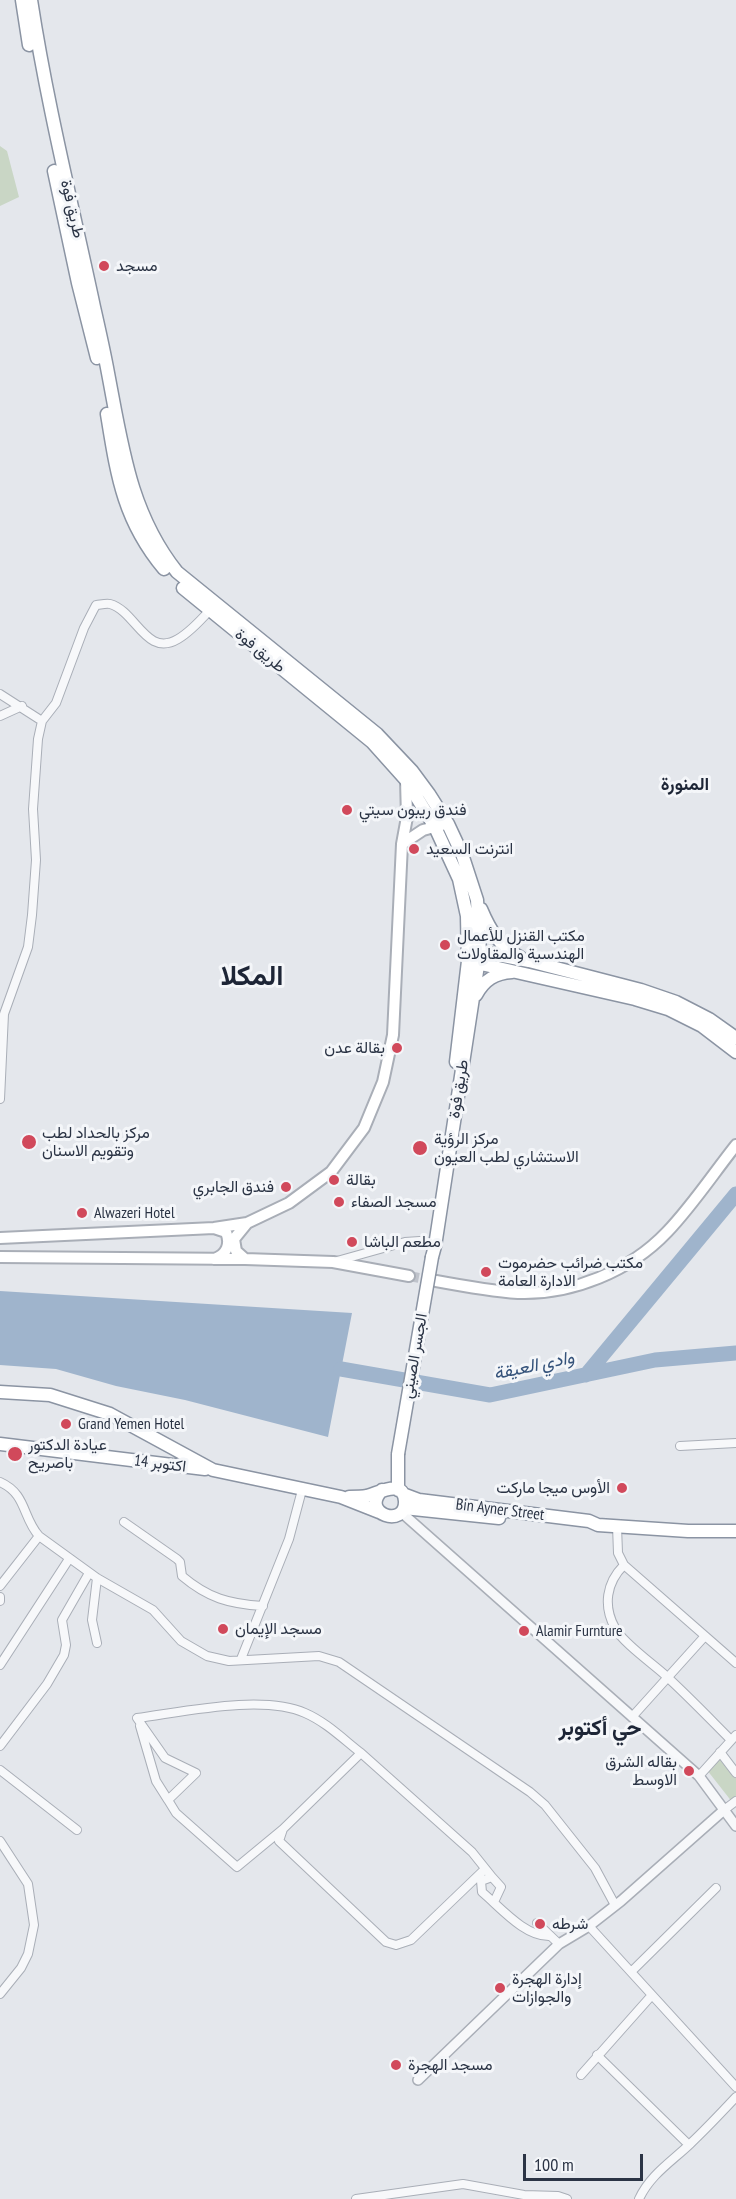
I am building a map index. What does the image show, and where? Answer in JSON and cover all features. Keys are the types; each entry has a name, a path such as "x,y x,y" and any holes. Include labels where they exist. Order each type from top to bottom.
{"highway":[{"name":"طريق فوة","path":"22,0 46,133 78,283 136,528 170,576 209,611 372,742 406,780 462,854 477,900 474,1002 433,1249"},
{"name":"طريق فوة","path":"31,0 50,116 108,371 124,478 147,527 177,572 377,734 412,771 429,794 442,825 459,879 474,956 433,1249"},
{"path":"477,900 487,925 498,940 511,953 529,961"},
{"path":"474,956 529,961 641,990 676,1002 709,1019 736,1038"},
{"path":"474,956 520,972 668,1009 702,1026 736,1052"},
{"path":"474,1002 485,981 501,973 520,972"},
{"name":"الجسر الصيني","path":"398,1458 433,1249"},
{"path":"0,1392 50,1395 110,1414 213,1470 341,1497 362,1497 391,1487 401,1492"},
{"name":"14 اكتوبر","path":"0,1444 213,1470"},
{"path":"379,1512 376,1503 398,1458"},
{"path":"341,1497 393,1517 402,1510 405,1504 401,1492 398,1458"},
{"name":"Bin Ayner Street","path":"401,1492 419,1500 589,1521 598,1525 688,1531 736,1531"},
{"name":"Bin Ayner Street","path":"402,1510 589,1528 598,1525"}],"main road":[{"path":"0,1238 214,1228 247,1223 289,1203 331,1172 364,1128 383,1082 393,1035 402,844 407,817 406,780"},
{"path":"402,844 423,830 442,825"},
{"path":"436,1281 493,1291 520,1293 565,1288 600,1277 625,1265 668,1232 736,1145"},
{"path":"245,1259 236,1251 234,1239 247,1223"},
{"path":"214,1228 226,1232 229,1243 224,1254 214,1259"},
{"path":"0,1257 333,1262 409,1276"}],"street":[{"path":"0,1099 4,1014 28,948 32,915 36,860 33,809 38,739 42,721 56,703 84,628 96,605 109,604 129,615 148,639 165,644 189,632 209,611"},
{"path":"0,694 22,706 42,721"},
{"path":"0,716 22,706"},
{"path":"333,1262 405,1242 420,1241 433,1249"},
{"path":"680,1446 736,1443"},
{"path":"0,1482 16,1492 22,1499 33,1529 39,1536 89,1573 153,1610 181,1641 207,1656 229,1661 319,1656 339,1662 438,1728 545,1805 595,1868 615,1905"},
{"path":"241,1659 289,1539 302,1490"},
{"path":"402,1510 699,1776 736,1826"},
{"path":"124,1522 177,1559 180,1562 182,1576 207,1594 240,1605 262,1606"},
{"path":"617,1526 618,1553 624,1565 736,1663"},
{"path":"0,1586 39,1536"},
{"path":"0,1665 69,1559"},
{"path":"624,1565 609,1585 607,1604 616,1631 734,1737 699,1776"},
{"path":"0,1746 47,1684 64,1655 66,1645 63,1620 89,1573"},
{"path":"97,1578 92,1620 93,1634 97,1643"},
{"path":"632,1717 705,1636"},
{"path":"137,1719 246,1704 291,1708 321,1721 361,1753 472,1852 501,1887 494,1902"},
{"path":"137,1719 156,1781 176,1813 237,1867 283,1829 361,1753"},
{"path":"137,1719 165,1758 196,1773 168,1800"},
{"path":"720,1752 736,1773"},
{"path":"0,1770 77,1830"},
{"path":"418,2080 559,1944 589,1926 615,1905 736,1801"},
{"path":"283,1829 279,1841 386,1942 396,1945 411,1940 485,1869"},
{"path":"0,1841 28,1884 34,1925 28,1954 21,1968 0,1994"},
{"path":"492,1877 481,1881 482,1892 516,1921 539,1936 550,1936"},
{"path":"631,1972 716,1888"},
{"path":"537,1923 559,1944"},
{"path":"589,1926 736,2087"},
{"path":"581,2075 652,1995"},
{"path":"597,2055 689,2145"},
{"path":"639,2199 652,2178 689,2145 736,2097"},
{"path":"356,2199 463,2184 517,2196 567,2199"}],"green space":[{"path":"0,146 7,151 19,197 0,206"},
{"path":"724,1750 736,1766 736,1807 707,1770"}],"water":[{"path":"0,1291 352,1313 328,1437 185,1400 116,1386 56,1369 0,1365"}],"waterway":[{"path":"586,1375 736,1194"},
{"name":"وادي العيقة","path":"341,1369 490,1395 655,1360 736,1353"}],"tunnel":[{"path":"409,1276 435,1281"}],"place":[{"name":"مسجد","path":"104,266"},
{"name":"فندق ريبون سيتي","path":"347,810"},
{"name":"انترنت السعيد","path":"414,849"},
{"name":"مكتب القنزل للأعمال الهندسية والمقاولات","path":"445,945"},
{"name":"بقالة عدن","path":"397,1048"},
{"name":"مركز بالحداد لطب وتقويم الاسنان","path":"29,1142"},
{"name":"مركز الرؤية الاستشاري لطب العيون","path":"420,1148"},
{"name":"بقالة","path":"334,1180"},
{"name":"فندق الجابري","path":"286,1187"},
{"name":"مسجد الصفاء","path":"339,1202"},
{"name":"Alwazeri Hotel","path":"82,1213"},
{"name":"مطعم الباشا","path":"352,1242"},
{"name":"مكتب ضرائب حضرموت الادارة العامة","path":"486,1272"},
{"name":"Grand Yemen Hotel","path":"66,1424"},
{"name":"عيادة الدكتور باصريح","path":"15,1454"},
{"name":"الأوس ميجا ماركت","path":"622,1488"},
{"name":"مسجد الإيمان","path":"223,1629"},
{"name":"Alamir Furnture","path":"524,1631"},
{"name":"بقاله الشرق الاوسط","path":"689,1771"},
{"name":"شرطه","path":"540,1924"},
{"name":"إدارة الهجرة والجوازات","path":"500,1988"},
{"name":"مسجد الهجرة","path":"396,2065"}],"district":[{"name":"المنورة","path":"685,785"},
{"name":"المكلا","path":"252,977"},
{"name":"حي أكتوبر","path":"600,1729"}]}
